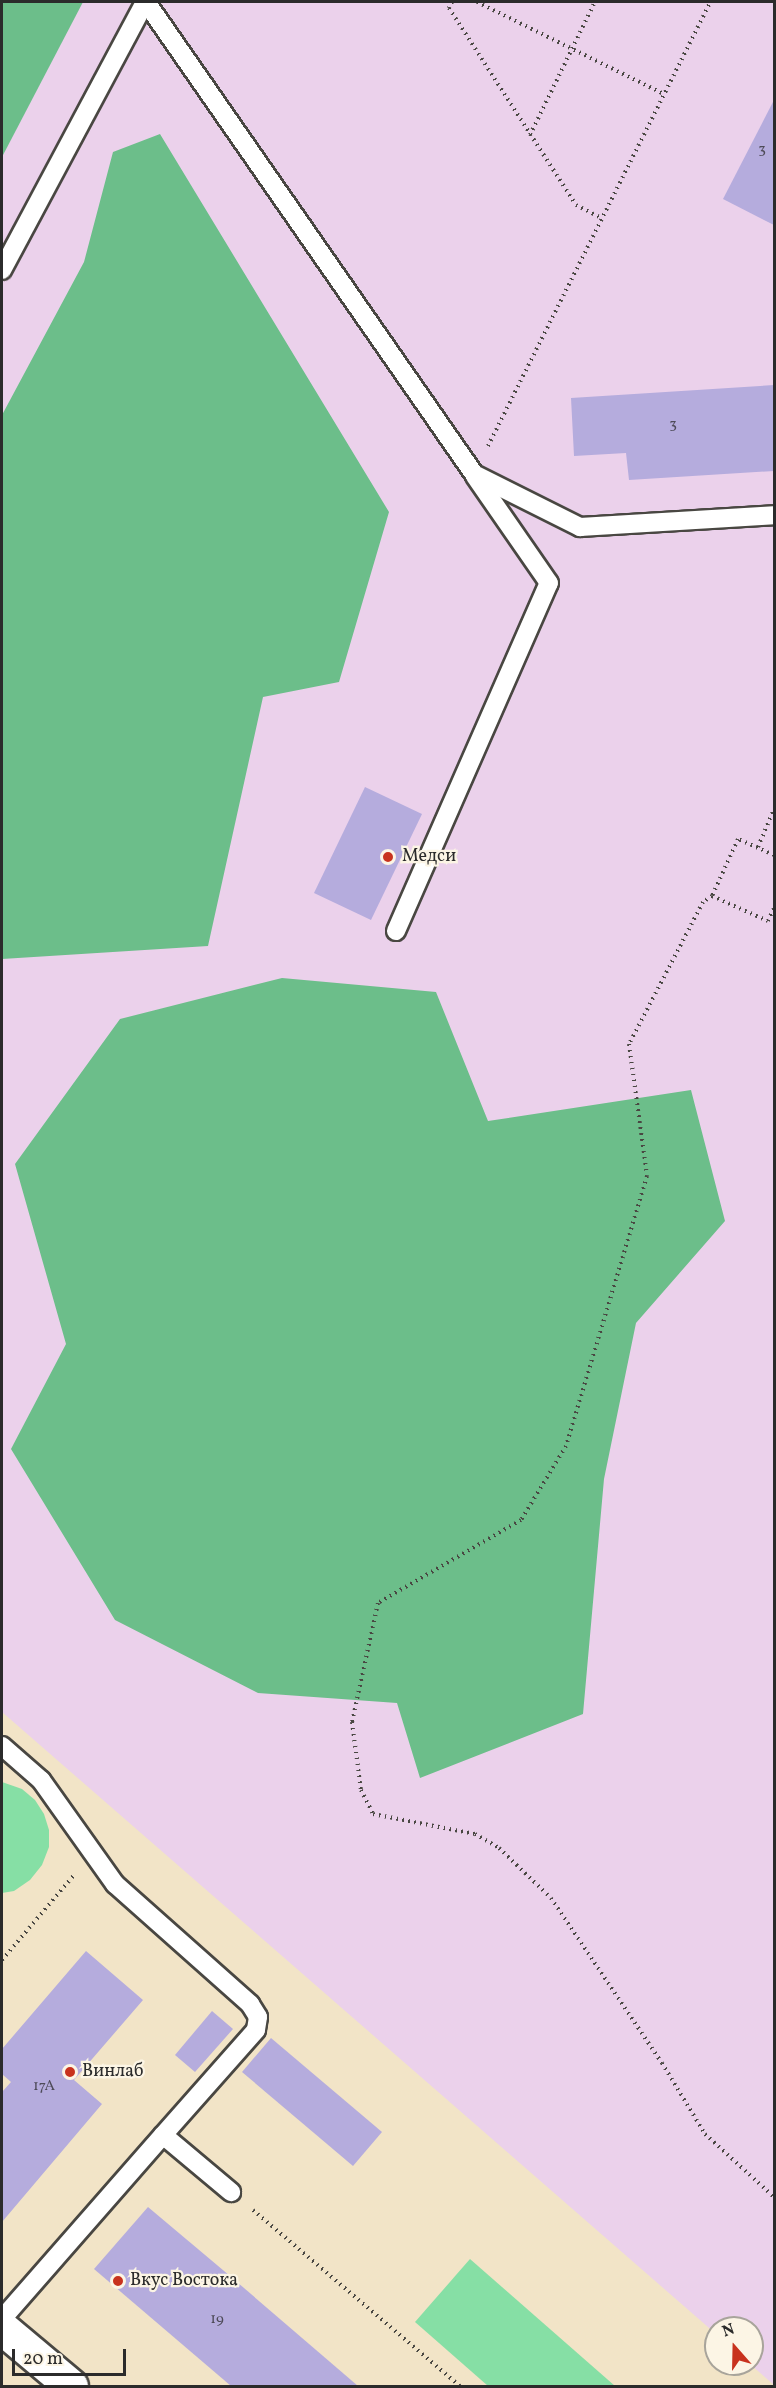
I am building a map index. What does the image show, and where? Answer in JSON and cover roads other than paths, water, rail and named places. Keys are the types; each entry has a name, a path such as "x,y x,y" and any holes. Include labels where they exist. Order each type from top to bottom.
{"street":[{"path":"2,2328 71,2386"}],"lane":[{"path":"2,270 145,2 549,583 396,931"},
{"path":"474,474 580,527 774,515"},
{"path":"2,1746 41,1780 115,1884 250,2004 258,2017 250,2049 163,2135 2,2319"},
{"path":"163,2135 231,2192"}],"place":[{"name":"Медси","path":"388,857"},
{"name":"Винлаб","path":"70,2072"},
{"name":"Вкус Востока","path":"118,2281"}]}
